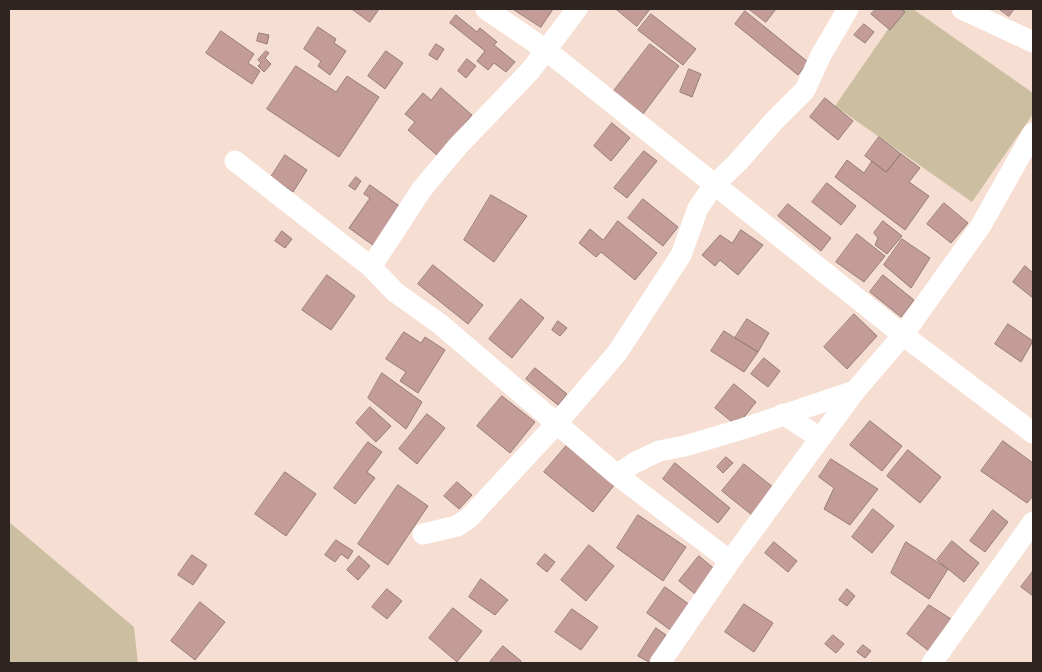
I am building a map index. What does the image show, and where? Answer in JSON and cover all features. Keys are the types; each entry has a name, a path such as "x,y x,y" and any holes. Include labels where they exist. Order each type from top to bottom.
{"street":[{"path":"486,9 546,50 903,335 1033,433"},
{"path":"371,268 422,189 458,146 530,72 577,9"},
{"path":"423,534 457,526 470,517 558,422 617,354 681,255 698,208 714,185 738,162 774,120 805,90 821,55 848,9"},
{"path":"962,9 1033,42"},
{"path":"660,663 730,561 820,438 855,392 903,335 980,227 1033,133"},
{"path":"235,161 371,268 395,292 440,324 558,422 617,475 730,561"},
{"path":"617,475 634,463 659,451 685,446 855,392"},
{"path":"783,414 820,438"},
{"path":"932,663 1033,522"}],"shaded area":[{"path":"902,9 913,9 1033,93 1033,114 972,202 835,106"},
{"path":"9,522 134,627 138,663 9,663"}],"building":[{"path":"352,9 379,9 370,22"},
{"path":"513,9 553,9 541,27"},
{"path":"616,9 650,9 637,26"},
{"path":"749,9 776,9 766,22"},
{"path":"876,9 901,9 905,12 890,30 871,14"},
{"path":"999,9 1014,9 1009,16"},
{"path":"745,11 808,62 798,75 735,24"},
{"path":"651,14 696,49 683,65 638,30"},
{"path":"456,15 477,32 480,28 497,42 494,45 515,62 506,72 494,63 488,70 477,61 485,51 450,23"},
{"path":"864,24 874,32 865,43 854,35"},
{"path":"318,27 336,39 334,43 346,51 330,75 318,66 321,61 304,49"},
{"path":"221,31 254,54 248,63 260,71 252,84 206,53"},
{"path":"259,33 269,35 267,44 257,41"},
{"path":"436,44 444,49 437,60 429,55"},
{"path":"650,44 679,66 643,114 613,92"},
{"path":"266,51 269,53 265,58 271,64 264,72 258,66 261,63 258,60"},
{"path":"386,51 403,63 385,89 368,76"},
{"path":"467,59 476,66 466,78 458,71"},
{"path":"296,66 336,92 347,76 379,97 339,157 267,109"},
{"path":"689,69 701,74 692,97 680,92"},
{"path":"441,88 472,115 438,156 408,130 415,122 405,114 423,93 431,100"},
{"path":"825,98 853,121 838,140 810,117"},
{"path":"612,123 630,138 611,161 594,146"},
{"path":"879,137 901,154 886,172 865,156"},
{"path":"644,151 657,161 627,198 614,188"},
{"path":"901,154 920,168 909,182 929,196 905,230 835,177 847,160 864,173 872,161 886,172"},
{"path":"285,155 307,170 293,192 271,177"},
{"path":"356,177 361,181 355,190 349,186"},
{"path":"827,183 856,206 841,225 812,202"},
{"path":"370,185 405,210 377,248 349,228 370,198 364,194"},
{"path":"491,195 527,216 494,262 464,240"},
{"path":"643,199 678,227 663,246 628,218"},
{"path":"944,203 968,223 951,243 927,224"},
{"path":"788,204 831,238 821,251 778,216"},
{"path":"618,221 657,253 635,280 601,252 596,257 579,243 590,229 603,240"},
{"path":"883,221 902,236 887,254 875,245 878,238 874,233"},
{"path":"741,230 763,245 738,275 720,260 715,266 702,255 720,235 732,243"},
{"path":"282,231 292,239 285,248 275,241"},
{"path":"857,234 885,256 864,282 836,262"},
{"path":"902,239 930,258 911,288 884,265"},
{"path":"433,265 483,305 468,324 418,284"},
{"path":"1025,266 1033,273 1033,298 1013,282"},
{"path":"327,275 355,296 331,330 302,310"},
{"path":"883,275 914,300 901,317 870,292"},
{"path":"521,299 544,318 512,358 489,339"},
{"path":"854,314 877,336 847,369 824,347"},
{"path":"747,319 769,333 758,352 735,338"},
{"path":"558,321 567,328 560,336 552,330"},
{"path":"1008,324 1033,341 1021,362 995,344"},
{"path":"724,331 758,352 744,372 711,351"},
{"path":"404,332 421,343 425,337 445,350 418,393 400,381 406,372 386,359"},
{"path":"764,358 780,371 768,387 751,374"},
{"path":"535,368 567,394 558,405 526,379"},
{"path":"382,373 422,402 406,429 368,398"},
{"path":"734,384 756,402 737,426 715,408"},
{"path":"502,396 535,422 510,453 477,426"},
{"path":"370,407 391,426 376,442 356,423"},
{"path":"427,414 445,428 417,464 399,449"},
{"path":"870,421 902,446 882,471 850,445"},
{"path":"1003,441 1033,463 1033,496 1027,503 981,471"},
{"path":"368,442 382,452 367,472 375,478 355,504 334,488"},
{"path":"567,445 615,484 593,512 544,472"},
{"path":"908,450 941,477 920,503 887,476"},
{"path":"726,457 733,463 723,473 717,467"},
{"path":"831,459 878,489 850,525 824,509 834,488 819,477"},
{"path":"675,463 730,508 718,523 663,479"},
{"path":"744,464 774,488 752,515 722,491"},
{"path":"285,472 316,494 286,536 255,514"},
{"path":"457,482 472,495 459,509 444,496"},
{"path":"398,485 428,506 388,565 358,544"},
{"path":"873,509 894,526 872,553 852,537"},
{"path":"993,510 1008,522 985,552 970,541"},
{"path":"638,515 686,547 663,581 617,548"},
{"path":"336,540 353,551 348,559 341,554 335,562 325,555"},
{"path":"952,541 979,563 964,582 937,560"},
{"path":"774,542 797,561 788,572 765,553"},
{"path":"906,542 948,569 929,599 891,573"},
{"path":"589,545 614,566 586,601 561,580"},
{"path":"545,554 555,562 547,572 537,564"},
{"path":"192,555 207,565 193,585 178,575"},
{"path":"359,556 370,566 358,580 347,570"},
{"path":"699,556 718,572 699,597 679,581"},
{"path":"1033,571 1033,596 1021,587"},
{"path":"481,579 508,600 495,615 469,597"},
{"path":"665,587 690,605 672,631 647,613"},
{"path":"387,589 402,601 387,619 372,607"},
{"path":"847,589 855,596 847,606 839,600"},
{"path":"200,602 225,622 195,660 171,641"},
{"path":"744,604 773,623 754,652 725,632"},
{"path":"929,605 951,619 929,651 907,634"},
{"path":"453,608 482,631 457,662 429,638"},
{"path":"572,609 598,627 581,650 555,632"},
{"path":"656,628 666,635 649,662 638,656"},
{"path":"833,635 844,644 836,653 825,644"},
{"path":"863,645 871,651 865,658 857,652"},
{"path":"503,646 521,661 520,663 489,663"}]}
